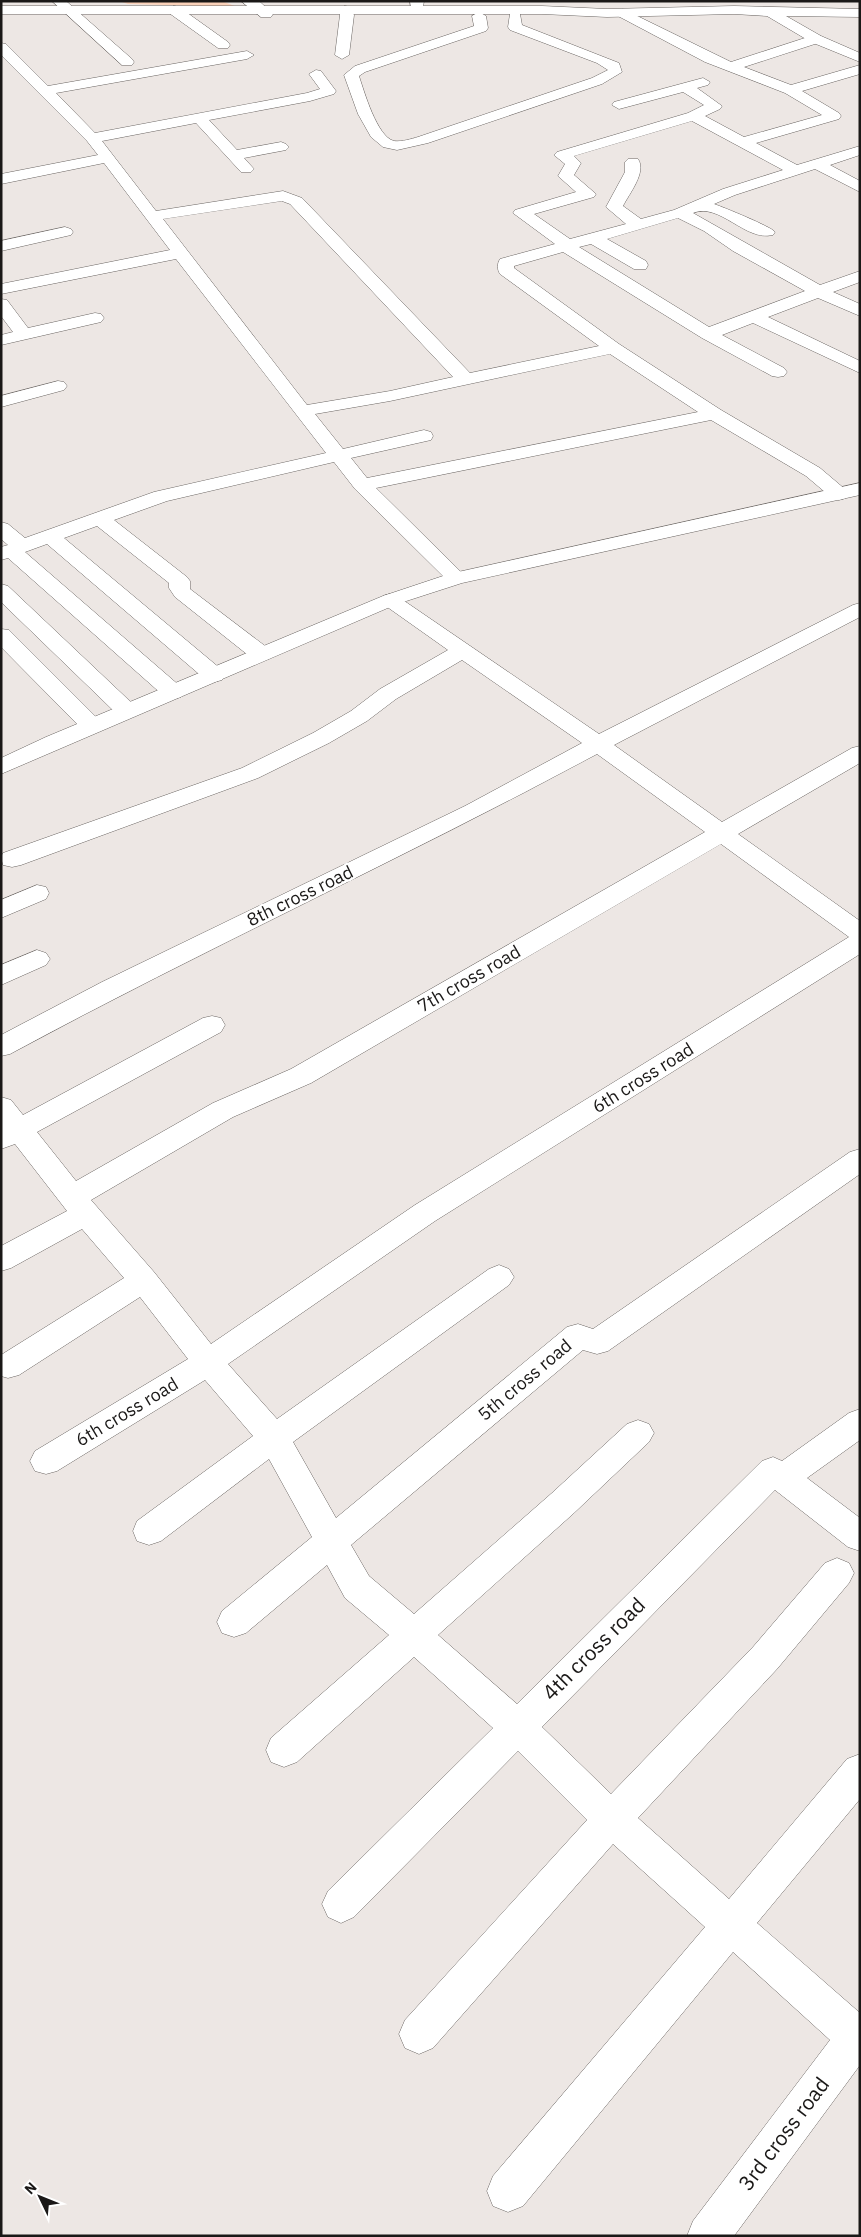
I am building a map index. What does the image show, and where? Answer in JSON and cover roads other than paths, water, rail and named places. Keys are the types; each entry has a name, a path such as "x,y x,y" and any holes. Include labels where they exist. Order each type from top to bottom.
{"street":[{"path":"247,1 256,4 263,11"},
{"path":"346,13 417,6 615,9 641,12 734,10 774,15 860,18"},
{"path":"1,15 66,9 127,62"},
{"path":"1,10 263,11 346,13 480,22 515,22 589,17 615,9 710,59 790,90 834,116 744,142"},
{"path":"178,12 223,45"},
{"path":"342,55 346,13"},
{"path":"774,15 860,13"},
{"path":"774,15 816,38 860,58"},
{"path":"480,22 360,69 351,75 377,137 388,144 404,145 423,140 597,81 615,72 614,66 602,60 515,22"},
{"path":"620,105 685,87 816,38"},
{"path":"1,47 92,138 338,457 362,485 456,578"},
{"path":"44,91 247,55"},
{"path":"790,90 860,68"},
{"path":"92,138 200,119 310,97 329,91 316,74"},
{"path":"685,87 716,106 693,116 562,155 573,163 566,176 588,194 521,213 567,246 708,334 778,372"},
{"path":"693,116 795,170"},
{"path":"200,119 246,169"},
{"path":"808,124 826,132"},
{"path":"843,140 860,149"},
{"path":"234,155 282,147"},
{"path":"839,494 813,472 714,414 613,348 506,270 506,263 680,213 729,192 860,149"},
{"path":"1,179 108,158"},
{"path":"633,162 633,172 614,207 638,225"},
{"path":"815,163 860,187"},
{"path":"152,216 283,196 291,197 466,380"},
{"path":"699,205 725,212 745,224 767,232"},
{"path":"680,213 710,228 739,248 819,292 860,310"},
{"path":"1,246 65,232"},
{"path":"593,238 640,265"},
{"path":"1,289 181,252"},
{"path":"708,334 860,276"},
{"path":"1,304 24,334"},
{"path":"754,317 860,368"},
{"path":"1,340 95,318"},
{"path":"302,411 390,396 613,348"},
{"path":"1,402 58,386"},
{"path":"362,485 714,414"},
{"path":"12,550 160,496 424,436"},
{"path":"1,767 54,742 390,600 456,578 860,489"},
{"path":"99,518 180,581 179,588 182,593 261,654"},
{"path":"1,528 12,550 173,692"},
{"path":"50,536 214,675"},
{"path":"1,590 127,711"},
{"path":"390,600 461,651 598,744 860,933"},
{"name":"8th cross road","path":"1,1047 111,988 474,811 598,744 860,609"},
{"path":"1,635 92,726"},
{"path":"12,859 250,773 321,738 359,716 388,694 461,651"},
{"name":"7th cross road","path":"1,1260 223,1110 301,1076 860,753"},
{"path":"1,910 37,893"},
{"name":"6th cross road","path":"46,1461 208,1362 426,1213 860,942"},
{"path":"1,976 37,958"},
{"path":"212,1025 8,1125 144,1280 208,1362 274,1438 357,1587 516,1726 612,1818 858,2037"},
{"name":"5th cross road","path":"234,1622 578,1336 597,1342 860,1159"},
{"path":"149,1531 274,1438 498,1277"},
{"path":"8,1366 144,1280"},
{"name":"4th cross road","path":"341,1904 516,1726 773,1472 783,1478 860,1422"},
{"path":"284,1750 555,1510 638,1433"},
{"path":"783,1478 860,1537"},
{"path":"419,2034 612,1818 765,1658 837,1573"},
{"path":"508,2191 860,1771"},
{"name":"3rd cross road","path":"708,2236 858,2037"}]}
